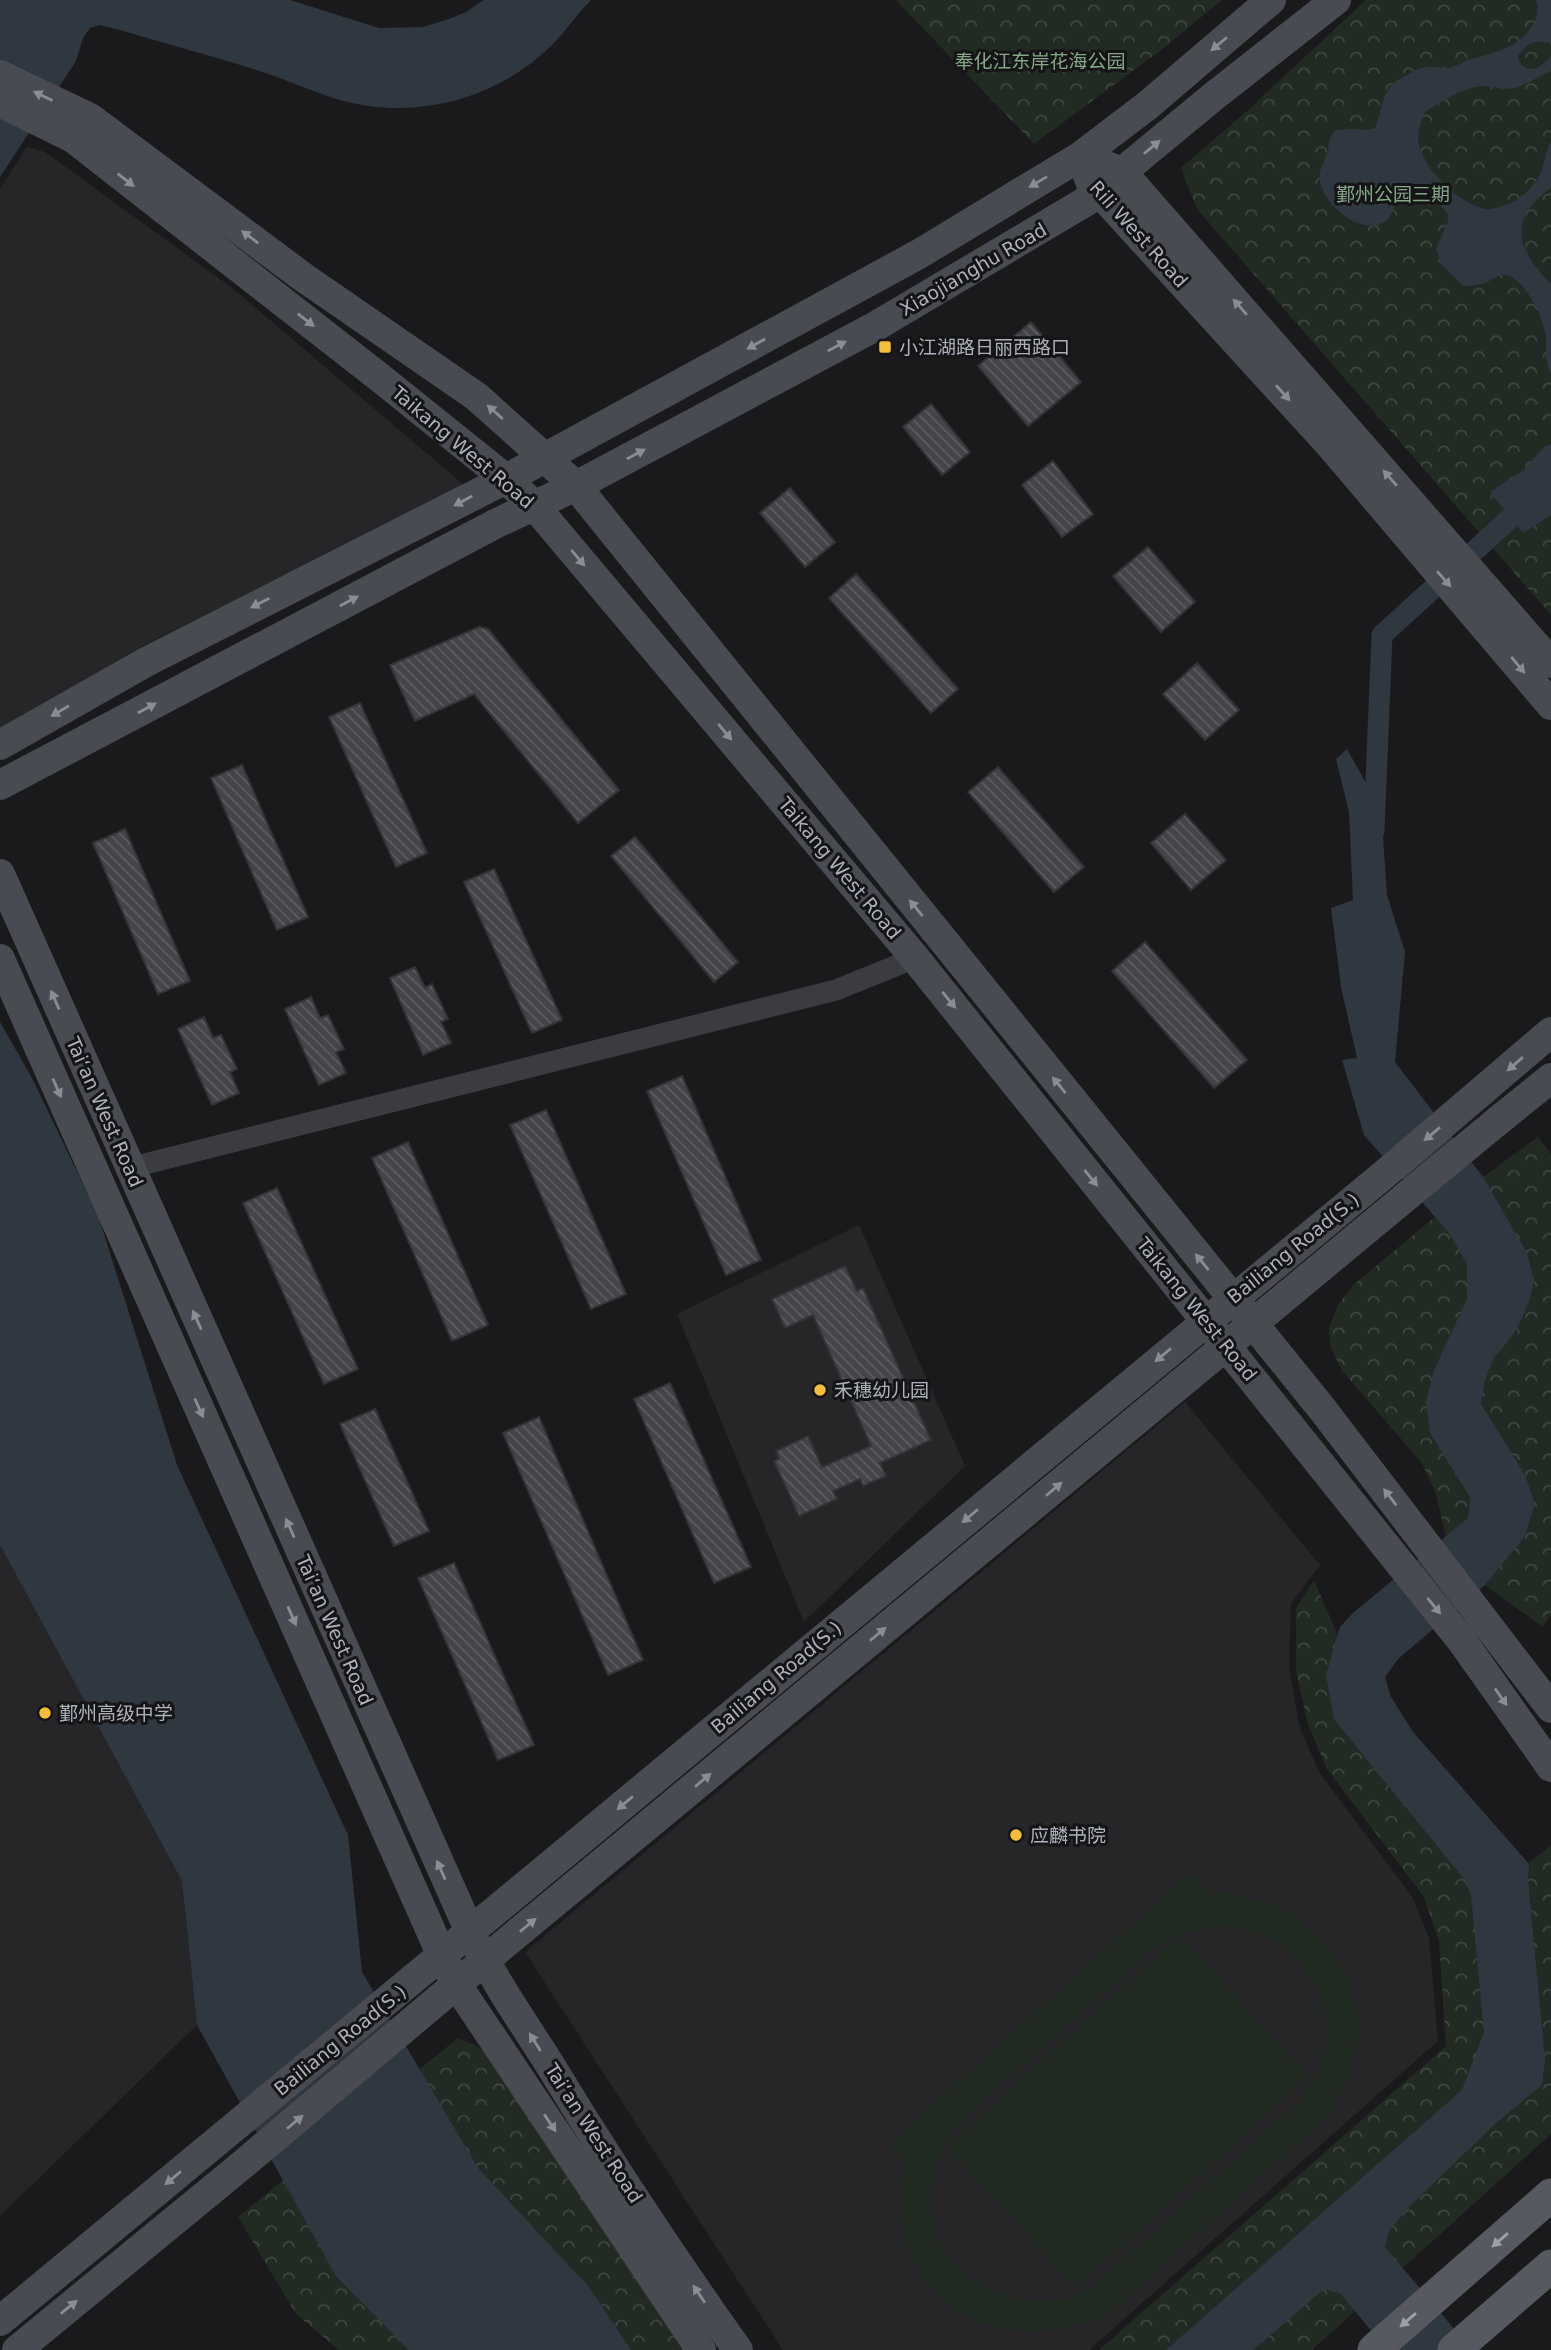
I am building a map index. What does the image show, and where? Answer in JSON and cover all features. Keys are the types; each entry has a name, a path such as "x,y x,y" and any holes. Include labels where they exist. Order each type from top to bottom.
{"main road":[{"name":"Xiaojianghu Road","path":"0,746 146,662 506,479 919,254 1081,156 1148,105 1271,0"},
{"name":"Xiaojianghu Road","path":"0,785 472,536 576,486 876,326 1100,193 1122,172 1336,0"},
{"name":"Taikang West Road","path":"0,75 303,277 477,397 576,486 1323,1410 1551,1708"},
{"name":"Taikang West Road","path":"0,102 79,127 506,479 534,505 915,958 1462,1642 1551,1767"},
{"name":"Rili West Road","path":"1081,156 1122,172 1551,663"},
{"name":"Rili West Road","path":"1081,156 1091,183 1332,447 1551,705"},
{"name":"Tai‘an West Road","path":"0,874 484,1961 580,2114 738,2350"},
{"name":"Tai‘an West Road","path":"0,959 442,1956 457,1985 701,2350"},
{"name":"Bailiang Road(S.)","path":"0,2321 397,1994 1205,1320 1387,1172 1551,1032"},
{"name":"Bailiang Road(S.)","path":"17,2350 1551,1078"},
{"path":"1378,2347 1551,2195"},
{"path":"1463,2342 1551,2266"}],"street":[{"path":"129,1168 836,990 915,958"}],"shaded area":[{"path":"0,0 290,0 379,28 423,27 466,12 484,0 591,0 552,45 506,80 453,101 397,108 340,100 251,68 99,25 90,28 83,38 76,61 0,177"},
{"path":"1536,0 1551,0 1551,46 1549,43 1535,42 1518,56 1524,67 1533,69 1543,64 1551,55 1551,71 1515,88 1481,86 1452,96 1425,112 1418,138 1425,160 1442,182 1463,199 1485,209 1511,203 1530,188 1541,173 1551,142 1551,188 1527,212 1521,235 1530,259 1551,284 1551,374 1546,359 1546,336 1541,319 1526,290 1519,283 1505,275 1482,284 1463,286 1441,264 1436,249 1448,221 1448,214 1425,189 1411,183 1404,187 1386,220 1371,226 1351,220 1342,214 1322,189 1320,176 1332,135 1342,130 1375,128 1385,97 1397,81 1422,68 1451,67 1509,47 1521,39 1535,21 1538,7"},
{"path":"27,147 45,152 231,287 464,485 143,646 0,730 0,189"},
{"path":"1551,445 1551,515 1523,533 1490,492 1524,470 1544,447"},
{"path":"1347,749 1371,792 1382,824 1387,895 1405,952 1395,1062 1483,1177 1527,1253 1534,1280 1529,1302 1515,1332 1494,1358 1485,1380 1481,1404 1525,1475 1535,1504 1525,1536 1485,1585 1398,1659 1385,1677 1391,1697 1413,1732 1529,1864 1528,1879 1545,2061 1542,2085 1496,2123 1411,2205 1389,2231 1385,2247 1472,2350 1387,2350 1341,2294 1324,2289 1253,2350 1166,2350 1462,2090 1484,2032 1471,1895 1464,1879 1334,1719 1326,1675 1340,1627 1353,1613 1468,1518 1470,1497 1430,1433 1426,1402 1434,1370 1467,1299 1467,1264 1449,1233 1364,1135 1342,1060 1357,1058 1341,987 1331,908 1353,900 1349,812 1336,759"},
{"path":"0,1022 32,1078 98,1215 177,1465 348,1835 362,1972 478,2168 589,2287 631,2350 409,2350 336,2276 197,2025 182,1881 0,1545"},
{"name":"禾穗幼儿园","path":"859,1225 965,1466 804,1622 677,1314"},
{"name":"应麟书院","path":"1185,1402 1320,1565 1291,1604 1289,1667 1299,1725 1319,1772 1413,1898 1429,1938 1438,2041 1089,2350 783,2350 525,1952"},
{"name":"鄞州高级中学","path":"0,1545 182,1881 197,2025 0,2216"}],"green space":[{"name":"奉化江东岸花海公园","path":"896,0 1222,0 1161,50 1034,144"},
{"name":"鄞州公园三期","path":"1366,0 1551,0 1551,615 1197,209 1181,168 1246,112"},
{"path":"1538,1137 1551,1154 1551,1615 1543,1627 1485,1585 1446,1538 1436,1494 1422,1463 1343,1372 1331,1349 1329,1328 1338,1305 1352,1286 1483,1177"},
{"path":"1314,1580 1338,1636 1391,1697 1413,1732 1528,1864 1551,1845 1551,2134 1312,2350 1099,2350 1446,2046 1439,1941 1424,1897 1327,1769 1307,1722 1296,1670 1296,1608"},
{"path":"1191,1872 1211,1893 1240,1895 1268,1903 1293,1915 1316,1933 1334,1954 1348,1978 1356,2006 1357,2046 1348,2077 1329,2115 1117,2307 1089,2321 1058,2329 1011,2329 967,2316 949,2304 919,2271 909,2249 900,2209 904,2161 889,2144","holes":["1228,1926 1250,1931 1270,1940 1303,1966 1322,2002 1326,2024 1324,2055 1315,2077 1296,2104 1103,2278 1079,2294 1046,2301 1022,2299 999,2293 977,2282 959,2267 944,2248 934,2226 931,2201 936,2167 950,2137 964,2118 1157,1946 1183,1933 1199,1929"]},
{"path":"1181,1935 1309,2077 1076,2288 947,2146"},
{"path":"458,2038 479,2047 498,2067 692,2350 339,2350 296,2314 238,2217"}],"building":[{"path":"1031,322 1081,382 1028,426 978,366"},
{"path":"931,404 970,452 942,475 903,427"},
{"path":"1053,461 1093,514 1062,537 1022,485"},
{"path":"790,488 835,542 805,567 760,513"},
{"path":"1148,547 1195,602 1161,632 1113,576"},
{"path":"856,574 958,689 931,713 829,598"},
{"path":"479,627 488,629 619,790 578,823 474,694 415,721 390,665"},
{"path":"1197,663 1239,710 1205,740 1163,694"},
{"path":"360,703 427,853 396,867 329,717"},
{"path":"242,765 308,917 277,930 211,778"},
{"path":"998,767 1084,867 1054,892 968,792"},
{"path":"1185,814 1226,860 1191,890 1151,843"},
{"path":"125,829 190,981 158,994 93,843"},
{"path":"635,837 738,962 714,982 611,856"},
{"path":"494,869 562,1020 532,1033 464,882"},
{"path":"1145,942 1247,1060 1214,1088 1112,971"},
{"path":"415,967 425,988 432,984 448,1019 441,1022 451,1043 423,1055 390,978"},
{"path":"311,997 320,1018 328,1015 344,1049 336,1052 346,1073 319,1085 285,1009"},
{"path":"204,1017 213,1038 221,1035 237,1069 230,1072 239,1093 212,1105 178,1029"},
{"path":"682,1076 761,1260 726,1275 647,1091"},
{"path":"546,1110 626,1294 591,1309 510,1125"},
{"path":"408,1142 488,1325 452,1341 372,1158"},
{"path":"277,1188 358,1369 324,1384 243,1203"},
{"path":"845,1266 857,1291 863,1288 931,1440 880,1463 886,1476 863,1486 860,1479 833,1491 837,1499 799,1516 774,1461 779,1459 776,1451 808,1436 822,1467 871,1446 813,1315 785,1328 772,1299"},
{"path":"670,1383 751,1567 714,1583 634,1399"},
{"path":"375,1409 429,1531 394,1546 340,1424"},
{"path":"539,1417 643,1660 608,1675 503,1433"},
{"path":"454,1563 534,1745 498,1760 418,1578"}],"waterway":[{"path":"1374,831 1382,635 1551,481"}],"place":[{"name":"小江湖路日丽西路口","path":"885,347"},
{"name":"禾穗幼儿园","path":"820,1390"},
{"name":"鄞州高级中学","path":"45,1713"},
{"name":"应麟书院","path":"1016,1835"}]}
